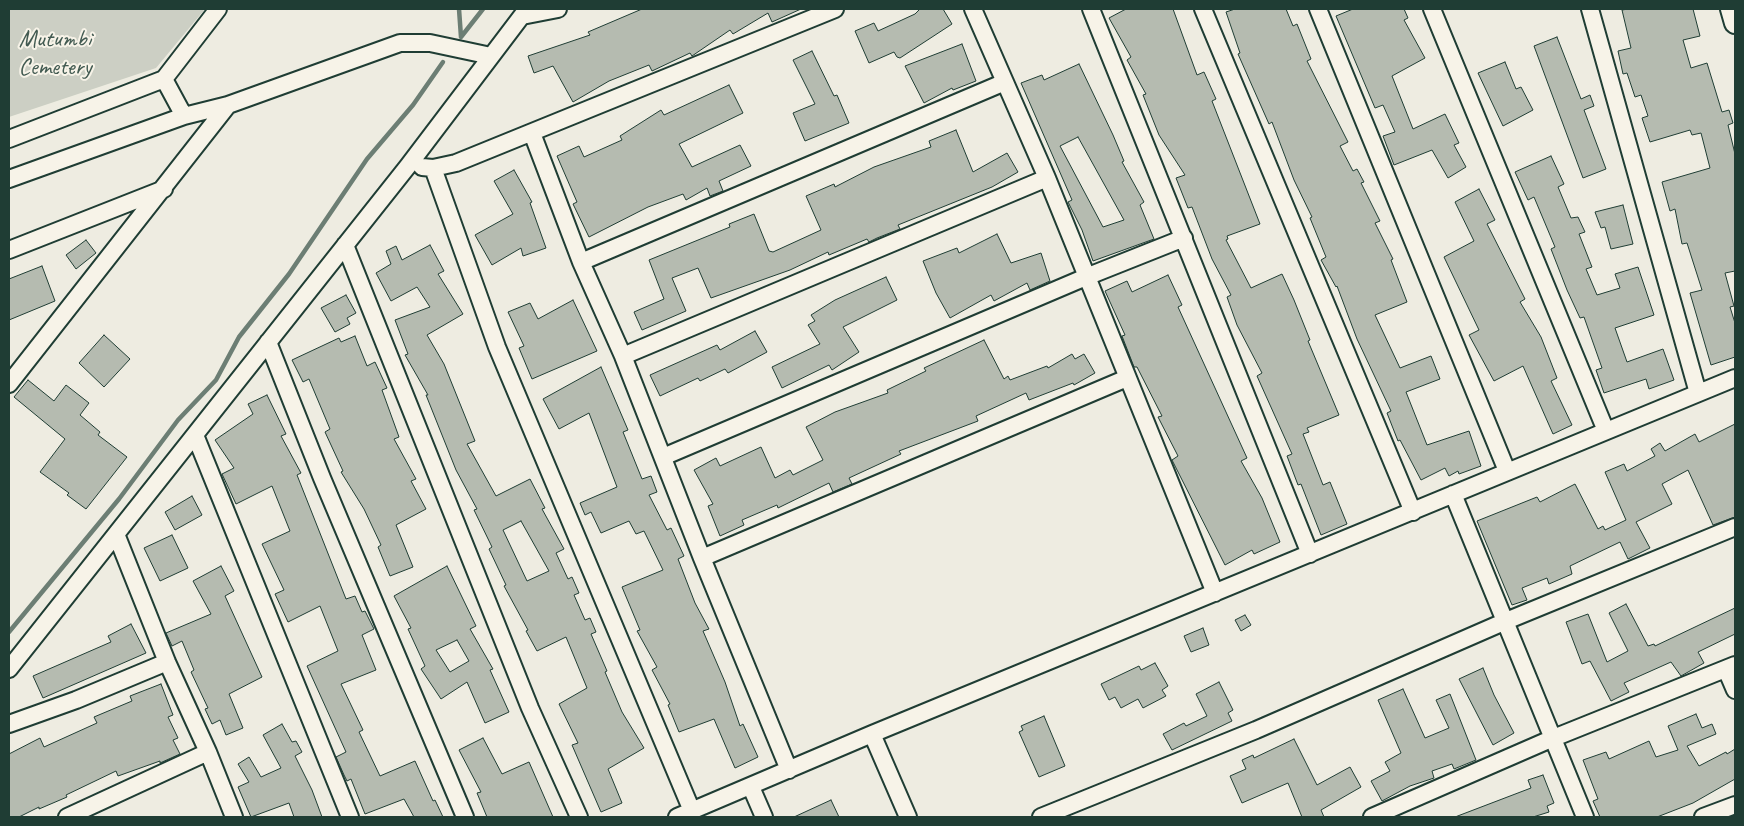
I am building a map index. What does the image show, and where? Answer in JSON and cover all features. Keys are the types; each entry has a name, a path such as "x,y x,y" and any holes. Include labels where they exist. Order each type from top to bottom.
{"main road":[{"path":"1731,9 1735,23"}],"street":[{"path":"9,139 164,79 218,9"},
{"path":"9,669 408,166 525,12 558,9"},
{"path":"408,166 433,168 456,163 836,9"},
{"path":"973,9 1047,178 1215,593"},
{"path":"1091,9 1310,554"},
{"path":"1203,9 1413,512"},
{"path":"1318,9 1507,471"},
{"path":"1432,9 1606,431"},
{"path":"1590,9 1698,393"},
{"path":"9,179 184,116 228,105 400,43 430,43 491,56"},
{"path":"164,79 184,116"},
{"path":"581,262 1005,82"},
{"path":"9,384 164,189 228,105"},
{"path":"532,133 581,262 624,356 702,558 790,770"},
{"path":"433,168 497,347 684,814 872,734 1735,378"},
{"path":"624,356 1047,178"},
{"path":"9,250 164,189"},
{"path":"99,214 138,222"},
{"path":"663,458 1086,277 1184,238"},
{"path":"345,245 530,708 579,817"},
{"path":"268,342 322,478 466,817"},
{"path":"702,558 1127,378"},
{"path":"195,435 350,817"},
{"path":"1453,494 1506,622 1551,739 1585,817"},
{"path":"1041,817 1256,730 1506,622 1735,527"},
{"path":"116,534 166,662 208,752 234,817"},
{"path":"9,724 76,700 166,662"},
{"path":"1372,817 1551,739 1731,667 1735,690"},
{"path":"872,734 908,817"},
{"path":"67,817 208,752"},
{"path":"750,787 764,817"},
{"path":"1703,817 1735,805"}],"green space":[{"name":"Mutumbi Cemetery","path":"9,9 205,9 156,68 9,117"}],"building":[{"path":"642,9 801,9 772,22 768,13 733,34 730,30 692,56 690,53 652,71 649,65 609,81 573,102 553,66 534,73 528,56 590,35 588,32"},
{"path":"920,9 943,9 952,24 900,58 894,52 869,63 855,31 874,23 878,31 915,14"},
{"path":"1126,9 1173,9 1197,75 1204,72 1216,99 1212,101 1260,224 1227,236 1228,239 1226,240 1251,288 1282,274 1339,415 1307,428 1309,432 1303,434 1323,485 1330,482 1347,524 1321,535 1301,484 1298,485 1287,456 1292,454 1257,376 1262,373 1237,325 1227,297 1231,295 1212,259 1192,207 1188,208 1176,178 1185,175 1159,135 1143,95 1146,94 1127,60 1131,57 1109,18"},
{"path":"1235,9 1286,9 1293,26 1297,24 1311,59 1307,61 1348,142 1340,146 1353,171 1357,169 1364,182 1361,183 1380,221 1375,223 1393,259 1391,260 1407,302 1375,315 1400,368 1431,356 1440,379 1406,392 1427,445 1469,431 1481,466 1459,474 1458,471 1449,476 1445,468 1421,480 1400,440 1398,441 1387,413 1391,411 1357,339 1337,286 1321,260 1326,257 1310,218 1312,217 1294,180 1272,122 1269,124 1238,54 1240,53 1226,12"},
{"path":"1353,9 1404,9 1408,18 1404,20 1425,58 1392,76 1413,129 1445,114 1459,143 1454,145 1466,167 1448,178 1432,150 1394,165 1383,136 1395,132 1383,105 1375,108 1336,16"},
{"path":"1693,9 1700,36 1683,40 1691,68 1707,63 1722,112 1729,110 1733,123 1728,125 1735,154 1735,271 1725,273 1734,306 1730,307 1735,323 1735,357 1711,365 1690,293 1702,290 1687,243 1682,244 1675,209 1670,211 1662,182 1710,168 1701,133 1692,135 1690,130 1650,142 1642,118 1648,116 1641,95 1635,97 1627,73 1623,74 1618,51 1631,48 1622,10"},
{"path":"1557,37 1581,99 1590,95 1594,106 1584,110 1606,169 1583,178 1534,46"},
{"path":"962,44 976,81 953,90 952,88 924,103 905,66"},
{"path":"812,51 834,96 837,95 849,123 805,141 793,113 815,104 793,60"},
{"path":"1505,62 1516,89 1521,87 1533,110 1503,126 1478,73"},
{"path":"1079,64 1113,135 1124,161 1122,162 1144,202 1140,205 1154,239 1093,261 1082,230 1068,202 1072,200 1021,83 1042,75 1044,80","holes":["1078,137 1124,220 1103,227 1060,146"]},
{"path":"729,85 743,113 679,144 692,167 740,145 751,166 719,181 723,191 710,196 707,188 686,200 683,194 648,207 589,237 573,204 577,202 557,156 579,146 584,157 622,140 620,136 661,110 664,115"},
{"path":"956,130 973,172 1007,153 1018,172 992,187 898,225 900,229 869,242 867,239 829,255 828,252 790,270 711,298 698,268 672,278 686,311 642,330 634,312 664,299 649,260 730,227 729,224 754,214 769,251 773,252 821,230 806,196 834,184 835,187 874,167 931,147 929,141"},
{"path":"1551,156 1564,184 1558,187 1571,218 1578,217 1585,232 1579,234 1592,267 1586,269 1597,295 1620,288 1615,274 1638,267 1654,315 1615,328 1627,362 1663,349 1674,380 1649,389 1646,379 1604,393 1596,370 1602,368 1584,317 1580,318 1567,290 1551,249 1555,247 1534,197 1528,200 1515,172"},
{"path":"514,170 532,202 530,203 546,248 523,256 521,248 492,265 475,235 513,214 494,181"},
{"path":"1479,189 1495,220 1487,224 1525,299 1520,302 1541,337 1557,378 1551,381 1572,425 1553,434 1523,366 1494,381 1469,335 1479,330 1444,257 1474,241 1455,202"},
{"path":"1623,205 1633,244 1611,249 1605,227 1601,228 1595,212"},
{"path":"997,234 1011,263 1041,253 1050,281 1030,290 1027,283 994,301 991,295 950,318 936,293 923,261 957,248 959,253"},
{"path":"86,240 96,253 76,269 66,255"},
{"path":"430,245 444,271 438,274 463,314 427,335 444,364 475,441 467,444 496,496 530,479 545,508 542,509 564,549 556,553 568,579 572,577 579,593 574,595 585,620 590,618 596,632 591,634 607,671 605,672 622,712 644,748 608,769 622,803 601,812 572,745 578,743 559,704 587,688 566,637 537,651 504,586 506,585 489,549 492,547 474,510 477,509 456,470 426,395 428,395 405,355 408,354 395,320 430,307 417,287 391,301 376,273 391,264 386,251 396,246 402,260","holes":["521,521 549,571 527,581 503,530"]},
{"path":"42,266 55,301 9,320 9,279"},
{"path":"1168,275 1182,305 1178,307 1247,458 1241,461 1262,498 1280,542 1254,554 1252,550 1225,565 1172,460 1178,456 1158,417 1162,416 1137,367 1134,367 1122,336 1125,335 1105,291 1127,281 1132,292"},
{"path":"886,277 897,300 843,327 859,352 832,370 829,365 782,388 772,367 820,344 808,325 815,321 811,315 835,300"},
{"path":"346,295 356,313 347,318 350,324 335,332 321,308"},
{"path":"573,300 597,351 532,379 519,348 524,346 508,312 530,303 538,319"},
{"path":"755,331 767,352 728,373 725,369 700,381 698,378 660,396 650,375 717,345 720,350"},
{"path":"104,335 130,359 104,387 79,363"},
{"path":"355,336 367,366 375,362 387,388 382,390 399,437 394,439 416,479 411,481 426,509 396,525 413,567 390,576 378,547 381,545 364,509 341,472 343,471 325,432 330,429 309,379 303,382 292,360 339,338 341,342"},
{"path":"984,340 1004,379 1008,376 1010,380 1047,366 1048,368 1072,354 1075,359 1084,354 1095,373 1074,385 1073,383 1029,400 1026,393 976,416 978,421 899,451 901,454 849,478 852,484 833,492 829,483 778,508 777,505 742,520 744,525 720,536 708,506 713,504 694,470 716,458 720,466 761,447 775,478 790,470 793,475 823,460 806,427 835,412 888,393 887,390 926,371 924,368"},
{"path":"601,367 628,430 623,432 642,479 651,476 657,492 649,495 667,530 671,528 684,556 678,559 695,603 709,629 703,631 725,682 740,726 743,724 758,757 735,768 714,719 679,732 668,705 670,704 652,670 657,667 637,631 640,630 622,587 663,570 644,531 636,534 629,521 601,533 591,512 585,515 580,503 617,487 589,413 559,429 543,399"},
{"path":"28,380 54,401 66,385 89,403 80,415 100,432 98,435 127,457 86,509 67,495 69,493 40,472 65,439 14,397"},
{"path":"267,395 286,434 281,436 301,473 297,475 346,599 355,596 362,612 365,611 374,629 362,635 376,670 341,684 363,730 359,732 380,776 415,761 433,801 435,800 443,817 414,817 404,799 365,814 351,779 347,781 336,757 346,752 307,666 338,651 320,606 288,622 275,594 284,590 262,544 290,531 272,486 236,504 222,474 234,468 215,440 253,414 248,404"},
{"path":"1735,424 1735,517 1713,525 1688,470 1662,484 1672,504 1636,522 1650,548 1628,559 1620,542 1570,566 1572,574 1549,584 1547,578 1522,588 1527,600 1512,605 1477,521 1537,497 1540,502 1575,484 1598,529 1603,526 1605,530 1626,520 1605,472 1624,464 1627,471 1655,456 1651,449 1660,443 1665,451 1695,434 1699,442"},
{"path":"192,496 202,515 175,530 165,512"},
{"path":"172,535 188,568 160,581 144,548"},
{"path":"221,566 234,591 225,596 262,677 229,694 243,728 226,735 220,720 212,724 205,709 208,708 191,672 194,670 182,641 172,646 166,633 211,614 193,581"},
{"path":"447,566 476,626 470,629 493,669 490,670 509,712 485,723 467,682 441,699 421,669 425,666 408,629 411,628 394,596","holes":["457,640 469,661 450,672 436,650"]},
{"path":"1626,604 1648,646 1654,644 1655,646 1735,608 1735,634 1698,652 1704,663 1681,676 1671,662 1624,683 1629,692 1611,701 1590,661 1582,664 1566,622 1588,614 1607,662 1628,651 1609,613"},
{"path":"1245,615 1251,625 1241,631 1235,620"},
{"path":"131,624 146,653 43,698 33,676 111,642 108,636"},
{"path":"1203,628 1209,645 1191,652 1184,636"},
{"path":"1155,663 1168,686 1162,690 1166,696 1143,708 1138,699 1121,708 1115,697 1109,700 1101,684 1139,666 1141,670"},
{"path":"1483,668 1494,695 1514,733 1493,745 1459,679"},
{"path":"1219,682 1233,710 1228,713 1232,721 1172,750 1163,734 1184,723 1186,726 1207,716 1196,694"},
{"path":"161,684 173,715 168,717 178,738 173,740 180,754 160,763 160,761 118,776 116,771 66,795 67,797 39,809 39,807 19,817 9,817 9,754 40,738 44,747 97,723 94,717 132,701 130,696"},
{"path":"1403,689 1425,738 1449,728 1436,700 1450,694 1476,760 1454,769 1452,764 1432,771 1434,778 1410,786 1382,801 1371,781 1390,771 1385,762 1401,753 1378,700"},
{"path":"1696,714 1702,728 1712,724 1716,734 1687,746 1699,766 1735,749 1735,779 1693,803 1657,817 1600,817 1593,801 1598,799 1583,760 1606,752 1609,759 1649,741 1656,757 1678,750 1668,726"},
{"path":"1044,716 1065,766 1039,777 1019,732 1023,730 1021,726"},
{"path":"282,724 292,742 296,741 302,752 295,756 312,790 322,817 294,817 289,803 251,817 238,787 249,782 238,764 249,757 261,777 281,768 263,735"},
{"path":"483,738 502,774 529,762 553,817 487,817 477,793 481,792 459,750"},
{"path":"1294,739 1317,785 1350,767 1361,787 1321,810 1324,817 1302,817 1288,783 1242,803 1230,776 1246,769 1242,760 1253,755 1254,758"},
{"path":"1543,775 1554,803 1547,806 1549,812 1533,817 1455,817 1531,788 1528,780"},
{"path":"831,800 839,817 794,817"}],"waterway":[{"path":"459,9 461,37"},
{"path":"461,37 483,9"},
{"path":"9,632 119,499 178,420 216,380 239,337 289,274 367,159 413,105 443,62"}]}
